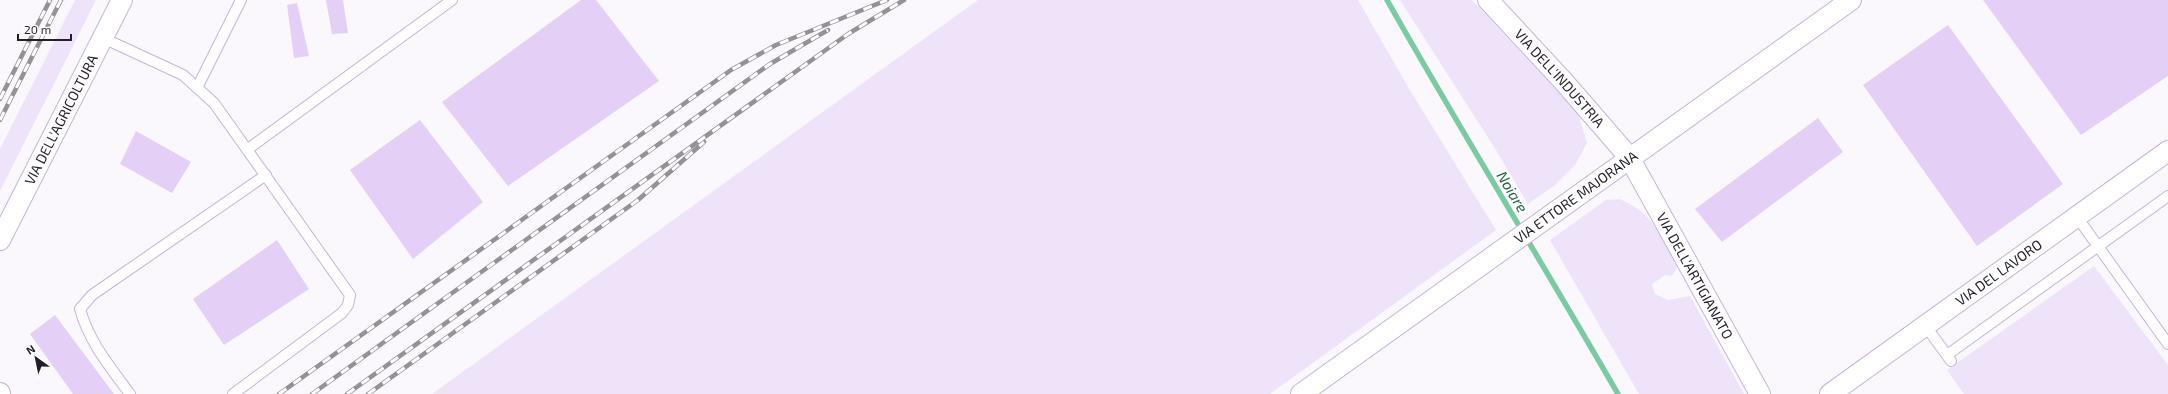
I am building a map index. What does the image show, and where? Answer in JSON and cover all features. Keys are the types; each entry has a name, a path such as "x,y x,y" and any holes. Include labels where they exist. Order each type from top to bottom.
{"street":[{"name":"VIA DELL'AGRICOLTURA","path":"0,240 122,0"},
{"name":"VIA DELL'INDUSTRIA","path":"1488,0 1564,82 1629,157"},
{"name":"VIA ETTORE MAJORANA","path":"1301,394 1629,157 1851,0"},
{"name":"VIA DEL LAVORO","path":"1830,394 2168,151"},
{"name":"VIA DELL'ARTIGIANATO","path":"1629,157 1760,394"}],"lane":[{"path":"197,88 240,0"},
{"path":"248,149 452,0"},
{"path":"103,38 183,75 214,103 350,295 348,305 342,313 233,394"},
{"path":"130,394 102,356 84,326 80,309 92,295 266,175"},
{"path":"1925,325 1949,358 2168,196"},
{"path":"2077,216 2168,344"}],"shaded area":[{"path":"75,0 96,0 0,191 0,149"},
{"path":"978,0 1358,0 1411,92 1496,230 1270,394 432,394"},
{"path":"1400,0 1472,0 1578,113 1587,143 1575,165 1555,185 1528,204 1496,150"},
{"path":"1620,199 1632,205 1649,219 1661,236 1677,267 1672,276 1665,275 1652,284 1655,294 1668,300 1690,296 1744,394 1639,394 1550,240 1606,200"},
{"path":"2094,266 2168,365 2168,394 1964,394 1947,370"}],"building":[{"path":"326,0 343,0 348,33 332,34"},
{"path":"581,0 596,0 659,81 508,186 442,102"},
{"path":"1983,0 2168,0 2168,76 2081,135"},
{"path":"297,3 309,56 294,58 287,5"},
{"path":"1948,25 2063,184 1977,246 1863,85"},
{"path":"1818,118 1843,152 1722,242 1695,209"},
{"path":"420,120 483,202 413,259 350,170"},
{"path":"136,131 191,162 172,193 120,164"},
{"path":"277,240 309,289 224,345 193,299"},
{"path":"55,315 114,394 73,394 30,334"}],"waterway":[{"name":"Noiare","path":"1387,0 1618,394"}],"railway":[{"path":"0,99 50,0"},
{"path":"0,120 61,0"},
{"path":"279,394 731,70 776,45 887,0"},
{"path":"347,394 848,34 904,0"},
{"path":"312,394 770,64 828,30"},
{"path":"368,394 638,200 704,142"}]}
